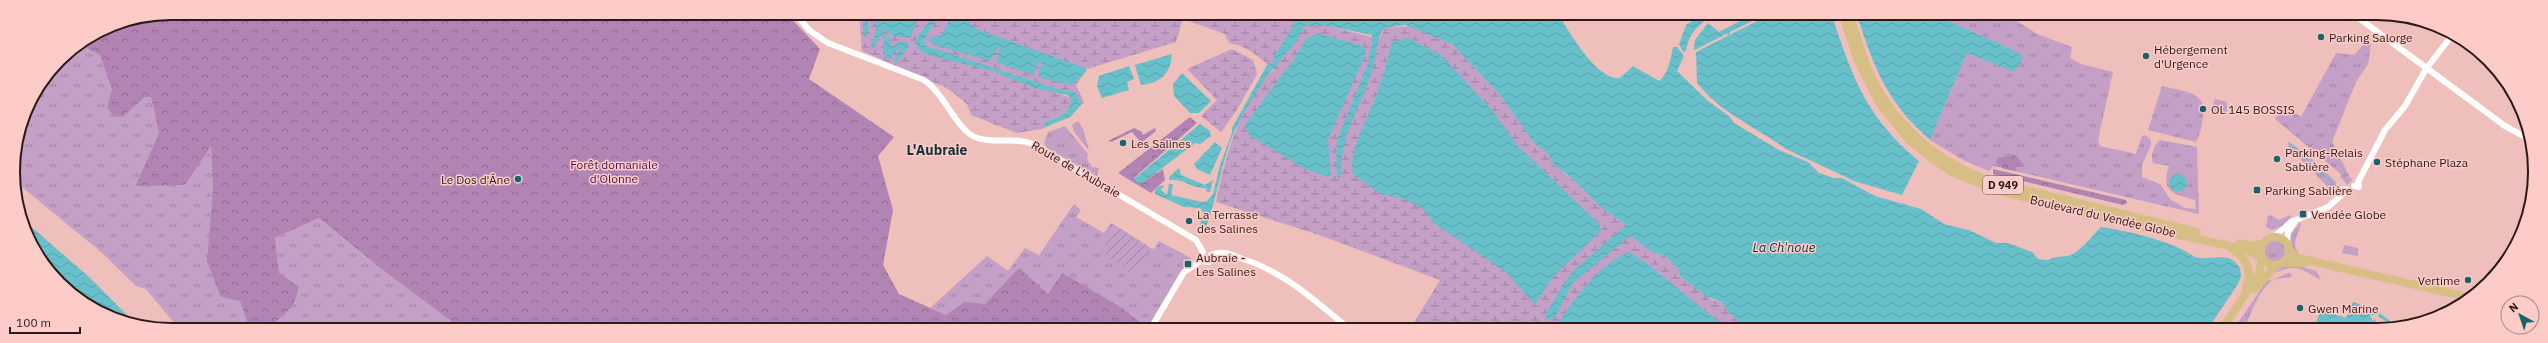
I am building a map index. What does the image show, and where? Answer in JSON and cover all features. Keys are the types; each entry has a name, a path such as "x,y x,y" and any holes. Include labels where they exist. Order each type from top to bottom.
{"main road":[{"name":"Boulevard du Vendée Globe","path":"1844,20 1858,61 1880,104 1910,141 1942,165 1962,177 1995,190 2155,230 2227,245 2249,251 2262,258"},
{"name":"Boulevard du Vendée Globe","path":"1851,20 1870,73 1893,112 1924,145 1957,167 1986,180 2019,189 2247,245 2262,244"},
{"path":"2226,323 2259,274 2262,258 2262,244 2267,238 2275,236 2298,258 2463,296"},
{"path":"2227,245 2243,257 2249,268 2249,283 2240,301"},
{"path":"2232,323 2258,285 2280,264 2288,247"},
{"path":"2262,258 2267,263 2305,263 2458,299"}],"street":[{"name":"Route de L'Aubraie","path":"801,20 817,37 828,43 888,64 930,84 970,134 982,140 1015,139 1033,144 1200,242 1203,252"},
{"path":"2360,20 2509,129 2524,137"},
{"path":"2275,236 2297,220 2328,207 2356,184 2384,132 2410,100 2426,69 2449,39"},
{"path":"2288,247 2289,230 2297,220"},
{"path":"1201,261 1200,256 1203,252 1208,252 1211,255"},
{"path":"1154,323 1184,272 1201,261 1207,262 1211,255 1222,252 1273,271 1297,286 1342,323"}],"green space":[{"name":"Forêt domaniale d'Olonne","path":"162,20 793,20 820,49 809,79 894,137 878,156 893,210 883,265 899,294 946,315 964,302 985,304 1019,268 1048,294 1062,273 1121,307 1141,323 454,323 379,267 319,218 275,238 279,273 299,287 293,306 276,323 248,323 240,301 221,297 207,262 213,190 211,146 185,185 135,186 159,133 151,97 145,97 124,116 114,117 107,107 112,90 100,55 85,47 96,40 123,28"},
{"path":"860,20 931,20 921,31 915,43 918,49 992,71 1071,98 1066,111 1055,118 1046,121 1044,128 1070,117 1042,129 1017,133 971,115 967,104 947,88 862,51"},
{"path":"938,20 1183,20 1176,42 1087,69 1076,85 1084,102 1070,117 1082,104 1075,92 1058,89 927,46 924,40 935,22"},
{"path":"1186,20 1289,20 1294,23 1329,26 1379,39 1385,28 1411,26 1452,44 1499,94 1538,147 1544,148 1563,173 1573,179 1602,207 1626,225 1630,236 1657,254 1665,256 1678,268 1680,276 1710,299 1722,302 1729,313 1741,323 1417,323 1415,321 1440,280 1319,235 1216,202 1229,148 1243,114 1262,83 1274,69 1242,46 1229,43 1225,34"},
{"path":"1946,20 2015,20 2037,34 2072,47 2070,58 2081,64 2113,72 2098,140 2100,146 2136,154 2142,136 2145,135 2151,140 2151,145 2142,165 2142,177 2160,184 2171,200 2185,208 2196,209 2195,200 2181,196 2168,187 2166,181 2169,166 2153,163 2152,154 2154,147 2160,140 2197,147 2199,214 1993,166 1989,171 1963,160 1930,140 1967,53 2014,72 2009,48"},
{"path":"2364,44 2371,44 2368,64 2356,82 2332,142 2350,177 2345,176 2353,179 2347,185 2340,176 2342,175 2275,119 2284,106 2301,117 2336,53 2354,55"},
{"path":"86,47 100,55 112,90 107,107 124,116 145,97 151,97 159,133 135,185 211,145 213,190 240,301 248,323 174,323 146,289 136,286 101,252 20,186 20,181 21,152 25,132 36,104 51,79 64,64"},
{"path":"1232,49 1253,60 1257,74 1237,110 1221,132 1201,116 1217,100 1187,69"},
{"path":"2162,86 2185,91 2197,97 2202,102 2203,117 2201,130 2196,142 2148,130"},
{"path":"2215,99 2227,102 2227,115 2212,110"},
{"path":"1190,117 1197,123 1134,178 1140,184 1163,169 1165,180 1151,193 1118,173"},
{"path":"1079,122 1083,129 1089,150 1074,132 1072,125"},
{"path":"1065,126 1088,154 1087,159 1092,167 1099,168 1097,176 1047,148 1044,144 1048,132"},
{"path":"1134,128 1142,132 1143,135 1155,128 1156,131 1131,151 1139,140 1132,132 1111,142 1108,141"},
{"path":"2289,142 2308,155 2336,182 2334,194 2329,193 2330,189 2288,147"},
{"path":"2015,155 2023,164 2020,167 2015,167 2017,171 2004,169 1996,162 1998,158"},
{"path":"1993,169 2126,200 2127,203 2123,205 1993,174"},
{"path":"1074,204 1081,210 1076,217 1104,233 1111,223 1118,227 1106,245 1134,274 1151,248 1154,249 1159,241 1191,258 1192,262 1180,273 1150,323 1141,323 1121,307 1062,274 1048,294 985,305 964,302 946,315 930,308 987,256 1008,271 1025,248 1039,255"},
{"path":"2270,215 2279,220 2290,215 2291,217 2281,227 2272,230 2266,227 2268,216"},
{"path":"319,218 379,267 454,323 276,323 293,306 279,273 275,238"},
{"path":"2301,222 2295,240 2297,253 2293,248 2289,236"},
{"path":"1118,227 1151,248 1134,275 1107,256 1105,245"},
{"path":"2274,240 2282,243 2285,251 2282,259 2274,262 2266,259 2263,251 2266,243"},
{"path":"2344,245 2358,248 2358,256 2342,253"},
{"path":"2296,265 2316,271 2321,280 2298,268 2287,269 2272,274 2282,267"},
{"path":"2288,273 2292,274 2291,277 2276,279 2266,286 2247,323 2238,323 2268,279 2270,281"}],"water":[{"path":"863,20 867,20 869,29 866,37 864,37"},
{"path":"871,20 918,20 910,38 894,36 879,28 884,33 883,35 891,38 890,45 894,46 900,41 908,43 908,48 896,63 893,60 902,47 894,52 890,60 885,57 889,51 883,55 884,38 880,35 874,48 871,47 877,25 871,22"},
{"path":"931,20 938,20 935,22 924,40 927,46 1058,89 1075,92 1082,104 1070,117 1043,128 1046,121 1060,116 1067,111 1071,98 1067,95 1034,88 992,71 928,55 918,49 915,43 921,31"},
{"path":"949,20 968,20 976,29 1086,68 1086,72 1071,85 1044,79 1038,75 1042,63 1038,63 1033,75 996,62 1000,49 998,47 990,61 935,45 930,41 930,37 939,36 945,30"},
{"name":"La Ch'noue","path":"1289,20 1562,20 1584,53 1602,71 1611,77 1620,78 1633,66 1659,81 1665,75 1673,47 1677,47 1684,56 1677,71 1708,101 1729,116 1734,123 1779,150 1808,162 1819,173 1834,178 1842,178 1875,196 1921,209 1944,224 1969,230 1996,243 2008,243 2032,252 2038,259 2048,260 2073,254 2101,227 2140,235 2160,241 2181,249 2195,257 2225,257 2235,262 2240,268 2241,276 2238,284 2212,323 1741,323 1729,313 1722,302 1707,297 1680,276 1678,268 1665,256 1654,253 1630,236 1573,283 1555,317 1547,320 1545,315 1571,273 1626,225 1601,207 1573,179 1555,166 1546,151 1536,145 1499,94 1452,44 1405,25 1385,28 1381,33 1370,78 1346,138 1341,163 1341,176 1338,178 1336,166 1337,140 1368,63 1373,38 1371,35 1329,26 1304,26 1298,39 1268,75 1237,126 1228,150 1210,215 1206,227 1203,229 1200,225 1203,212 1200,208 1184,207 1155,194 1155,190 1160,186 1164,186 1161,190 1167,195 1169,184 1173,184 1171,195 1203,202 1207,201 1213,194 1220,165 1232,133 1232,128 1268,63 1271,64 1275,60 1274,56 1293,27 1294,23"},
{"path":"1694,20 1705,20 1696,28 1690,38 1686,51 1683,52 1679,44 1686,25"},
{"path":"1742,20 1754,20 1730,32 1729,35 1726,34 1695,50 1694,49 1695,40 1708,23 1719,32"},
{"path":"1759,20 1833,20 1854,77 1873,112 1901,144 1919,161 1902,195 1854,181 1786,149 1728,112 1707,94 1697,83 1696,52"},
{"path":"1858,20 1946,20 2009,48 2021,55 2023,59 2014,72 1967,53 1930,140 1902,111 1892,97 1883,82 1869,51"},
{"path":"1318,33 1362,46 1365,48 1366,53 1328,140 1331,174 1328,177 1305,169 1249,135 1245,125 1294,59 1305,40"},
{"path":"1408,38 1441,55 1492,110 1518,146 1599,224 1601,231 1552,278 1535,305 1507,273 1434,223 1423,209 1405,199 1381,194 1353,174 1352,164 1357,142 1375,99 1392,42"},
{"path":"1172,54 1170,67 1164,76 1154,82 1141,85 1135,65"},
{"path":"1129,66 1134,79 1127,82 1129,90 1102,98 1097,86 1099,76"},
{"path":"1182,73 1211,101 1199,113 1190,113 1174,96 1173,84"},
{"path":"1200,124 1210,131 1211,136 1200,144 1195,143 1140,185 1134,179"},
{"path":"1215,142 1222,148 1210,175 1197,169 1194,164"},
{"path":"1179,168 1181,175 1205,185 1213,180 1210,192 1207,192 1206,188 1169,180 1169,177"},
{"path":"2174,174 2182,174 2187,179 2185,190 2182,192 2174,192 2169,187 2169,179"},
{"path":"31,227 88,276 129,317 96,303 79,292 64,279 51,264 40,247"},
{"path":"1629,252 1645,262 1720,323 1558,323 1589,282 1608,264"},
{"path":"2353,302 2376,311 2392,322 2316,323 2321,310 2346,318"}],"pier":[{"path":"2377,309 2379,317 2389,323 2377,323 2375,319 2373,321 2370,315 2377,315"}],"waterway":[{"path":"2289,143 2331,181 2334,187 2333,192"}],"place":[{"name":"Parking Salorge","path":"2321,37"},
{"name":"Hébergement d'Urgence","path":"2146,56"},
{"name":"OL 145 BOSSIS","path":"2203,109"},
{"name":"Les Salines","path":"1123,143"},
{"name":"Parking-Relais Sablière","path":"2277,159"},
{"name":"Stéphane Plaza","path":"2377,162"},
{"name":"Le Dos d'Âne","path":"518,179"},
{"name":"Parking Sablière","path":"2257,190"},
{"name":"Vendée Globe","path":"2303,214"},
{"name":"La Terrasse des Salines","path":"1189,221"},
{"name":"Aubraie - Les Salines","path":"1188,264"},
{"name":"Vertime","path":"2468,280"},
{"name":"Gwen Marine","path":"2300,308"}],"district":[{"name":"L'Aubraie","path":"937,150"}]}
